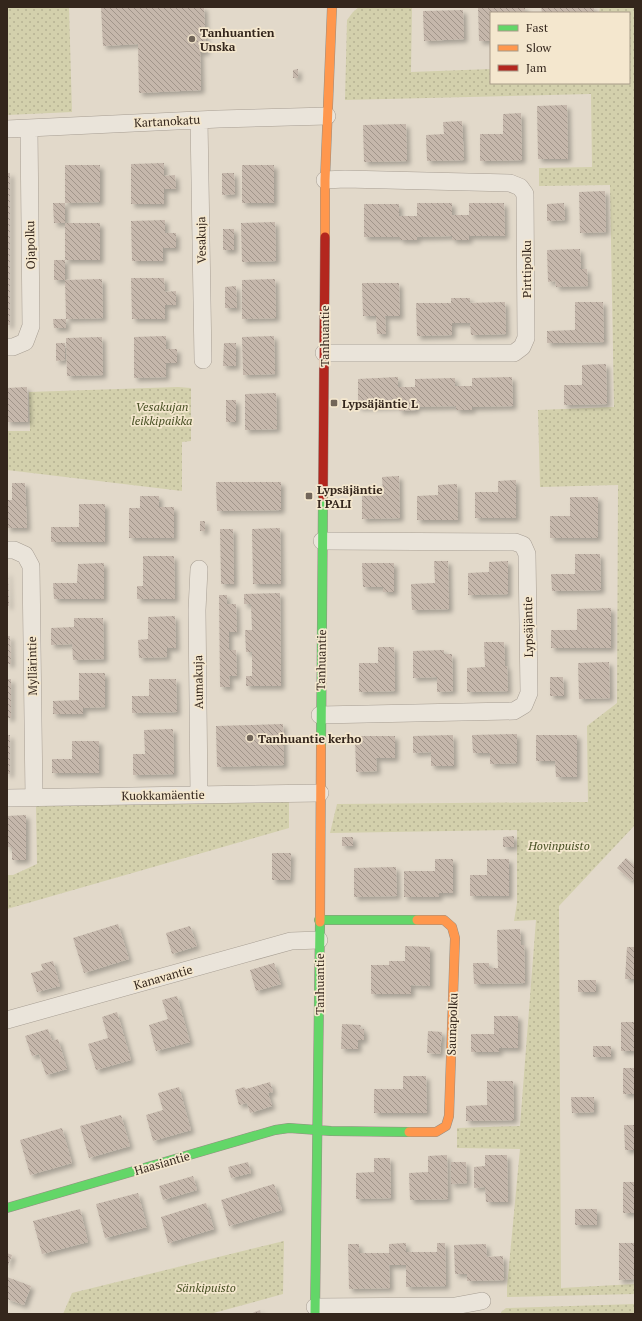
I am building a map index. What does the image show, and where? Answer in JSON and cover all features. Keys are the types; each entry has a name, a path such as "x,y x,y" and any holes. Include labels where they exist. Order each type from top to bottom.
{"street":[{"name":"Tanhuantie","path":"315,1311 318,1130 325,180 332,7"},
{"name":"Kartanokatu","path":"7,129 327,116"},
{"name":"Vesakuja","path":"199,120 203,360"},
{"name":"Ojapolku","path":"7,348 25,342 31,326 29,128"},
{"name":"Pirttipolku","path":"324,353 514,354 522,347 526,338 525,194 520,187 510,183 345,179 325,180"},
{"name":"Lypsäjäntie","path":"320,715 514,711 524,705 529,693 527,554 523,545 515,542 322,541"},
{"name":"Myllärintie","path":"7,550 14,550 25,555 31,566 34,798"},
{"name":"Aumakuja","path":"199,569 197,610 199,795"},
{"name":"Kuokkamäentie","path":"7,798 320,793"},
{"name":"Saunapolku","path":"318,1130 436,1132 446,1126 449,1116 455,938 452,927 444,920 319,920"},
{"name":"Kanavantie","path":"7,1020 291,940 319,940"},
{"name":"Haasiantie","path":"7,1208 275,1130 289,1128 318,1130"},
{"path":"315,1311 455,1306 482,1301"}],"green space":[{"path":"7,7 69,7 72,112 7,115"},
{"name":"Hovinpuisto","path":"359,7 412,7 411,72 490,69 490,84 630,84 630,12 599,12 600,7 635,7 635,825 559,906 561,1288 635,1284 635,1294 507,1297 520,1149 457,1148 457,1128 520,1126 536,920 514,921 517,903 517,830 330,833 337,804 588,802 587,726 617,703 618,485 540,487 538,410 614,407 610,185 539,186 539,168 592,167 591,94 345,100 347,20"},
{"name":"Vesakujan leikkipaikka","path":"178,387 191,388 191,441 182,442 182,491 7,470 7,431 30,431 29,392"},
{"path":"289,802 289,828 7,909 7,875 13,875 37,864 36,805"},
{"name":"Sänkipuisto","path":"284,1241 283,1294 210,1314 63,1314 72,1293"},
{"path":"635,1304 635,1314 501,1314 501,1312 506,1308"}],"building":[{"path":"101,7 204,7 206,52 200,52 201,90 139,93 138,44 103,46"},
{"path":"478,7 525,7 525,12 490,12 490,41 479,41"},
{"path":"541,7 594,7 594,12 542,12"},
{"path":"463,10 464,39 424,41 423,11"},
{"path":"298,69 298,78 293,78 293,70"},
{"path":"567,105 568,159 538,159 537,106"},
{"path":"521,113 522,160 480,161 480,134 503,134 503,114"},
{"path":"462,121 464,160 427,161 426,135 444,134 443,122"},
{"path":"406,124 407,161 364,162 363,125"},
{"path":"164,163 164,176 175,175 176,189 164,189 164,204 131,204 131,164"},
{"path":"65,165 100,165 100,202 65,203"},
{"path":"242,165 274,165 274,203 242,203"},
{"path":"7,173 10,173 10,325 7,325"},
{"path":"222,173 234,173 235,194 222,195"},
{"path":"605,191 606,232 580,233 579,192"},
{"path":"53,203 65,203 65,223 54,223"},
{"path":"417,203 452,203 452,215 469,215 469,203 504,203 505,236 469,236 469,240 452,240 452,236 417,237 417,240 400,240 400,237 364,237 364,204 399,204 399,216 417,216"},
{"path":"564,203 565,220 547,221 547,204"},
{"path":"165,220 165,233 176,233 176,248 163,248 163,261 132,261 131,221"},
{"path":"275,222 276,261 242,262 241,223"},
{"path":"65,223 100,223 100,260 65,260"},
{"path":"223,229 234,229 234,250 223,250"},
{"path":"580,249 581,269 587,269 588,286 556,287 555,281 548,282 547,250"},
{"path":"54,260 65,260 65,280 54,280"},
{"path":"131,278 164,278 165,292 176,291 176,305 165,305 165,319 132,319"},
{"path":"102,279 103,318 66,319 65,280"},
{"path":"275,279 276,318 242,319 242,280"},
{"path":"362,283 399,283 400,316 385,316 386,334 377,334 376,316 363,316"},
{"path":"236,286 237,308 225,308 225,287"},
{"path":"451,298 470,298 470,303 505,302 506,334 471,335 470,323 452,323 452,335 417,336 416,303 451,303"},
{"path":"575,302 603,302 604,342 547,343 547,331 575,330"},
{"path":"53,319 66,319 66,328 54,328"},
{"path":"166,336 166,349 177,349 177,363 166,363 166,377 134,378 134,337"},
{"path":"274,336 275,374 243,375 242,337"},
{"path":"102,337 103,375 67,376 66,338"},
{"path":"56,343 65,343 65,360 56,361"},
{"path":"224,343 236,343 236,366 223,366"},
{"path":"606,364 607,404 564,405 564,385 582,385 582,365"},
{"path":"398,377 398,387 415,387 415,379 455,378 455,386 472,386 472,378 512,377 513,406 472,407 472,410 456,410 456,406 416,407 416,410 399,411 399,406 358,407 358,379"},
{"path":"27,387 28,422 7,422 7,388"},
{"path":"276,393 277,429 245,430 245,394"},
{"path":"226,400 236,400 236,422 226,422"},
{"path":"399,476 400,518 362,519 362,493 383,493 382,477"},
{"path":"516,480 516,518 475,518 475,492 498,492 498,481"},
{"path":"216,482 281,482 281,510 217,511"},
{"path":"12,483 25,483 27,528 7,528 7,500 12,500"},
{"path":"457,484 458,520 417,520 417,496 438,495 438,485"},
{"path":"140,496 159,496 159,507 174,507 174,538 129,538 129,508 140,508"},
{"path":"570,497 598,497 598,538 550,538 550,516 570,516"},
{"path":"79,504 105,504 105,542 51,542 51,527 79,527"},
{"path":"200,521 205,521 205,531 200,531"},
{"path":"280,528 281,584 253,584 252,529"},
{"path":"220,529 233,529 234,584 221,584"},
{"path":"575,554 600,554 601,590 552,591 551,574 575,574"},
{"path":"143,556 174,556 175,599 137,599 137,586 143,586"},
{"path":"434,561 448,561 449,609 412,610 411,584 435,583"},
{"path":"508,561 508,594 468,595 468,573 489,572 489,562"},
{"path":"104,563 104,599 54,599 53,583 77,583 78,564"},
{"path":"362,563 394,563 394,592 383,592 383,587 363,587"},
{"path":"8,572 9,606 7,606"},
{"path":"280,593 281,686 246,686 246,676 252,676 252,652 246,652 245,630 252,630 251,604 244,604 244,594"},
{"path":"219,595 227,595 227,604 236,604 237,632 229,632 229,650 236,650 237,676 229,676 230,687 220,687"},
{"path":"611,608 611,648 551,648 551,630 577,630 577,609"},
{"path":"175,616 176,648 167,648 167,657 139,658 138,640 148,639 148,617"},
{"path":"74,618 103,618 104,659 73,660 72,644 51,645 51,628 74,627"},
{"path":"7,636 10,636 11,664 7,664"},
{"path":"484,642 504,642 508,691 467,692 467,668 485,667"},
{"path":"378,647 394,647 395,691 359,692 359,663 378,663"},
{"path":"444,650 444,654 452,654 453,691 437,692 437,677 413,678 413,651"},
{"path":"609,662 610,698 579,699 578,663"},
{"path":"79,673 105,673 105,707 83,708 83,714 53,714 53,701 79,700"},
{"path":"550,677 563,677 564,696 550,696"},
{"path":"7,679 11,679 11,718 7,718"},
{"path":"149,679 176,679 177,712 132,713 132,696 149,696"},
{"name":"Tanhuantie kerho","path":"283,724 284,765 217,767 216,726"},
{"path":"173,729 174,774 133,775 133,754 145,754 144,730"},
{"path":"517,734 517,763 490,764 490,753 473,753 472,735"},
{"path":"7,735 10,735 10,774 7,774"},
{"path":"453,735 454,766 431,766 431,752 413,753 413,736"},
{"path":"536,735 577,735 577,777 556,777 555,761 536,761"},
{"path":"355,736 395,736 395,758 376,758 377,771 356,772"},
{"path":"72,741 99,741 99,773 52,773 52,759 72,759"},
{"path":"26,815 26,860 12,860 12,847 7,847 7,816"},
{"path":"514,836 514,847 503,847 503,837"},
{"path":"342,837 353,837 353,846 342,846"},
{"path":"272,853 291,853 290,880 272,880"},
{"path":"626,858 635,866 635,877 632,881 617,868"},
{"path":"435,859 453,859 453,893 439,893 439,897 404,897 404,871 435,871"},
{"path":"487,859 509,859 509,896 470,896 470,875 487,875"},
{"path":"396,867 397,896 354,897 354,868"},
{"path":"118,924 129,959 84,973 73,938"},
{"path":"190,926 197,946 172,954 166,933"},
{"path":"520,929 521,945 524,945 525,983 474,984 473,963 489,963 489,968 498,968 497,930"},
{"path":"405,946 430,947 430,986 411,985 411,994 371,994 371,965 389,965 389,961 405,961"},
{"path":"627,947 635,947 635,979 625,979"},
{"path":"53,961 60,986 37,992 31,973 43,970 41,964"},
{"path":"274,963 281,984 256,991 250,970"},
{"path":"578,980 596,980 596,992 578,992"},
{"path":"177,996 190,1042 156,1051 149,1025 168,1019 162,1000"},
{"path":"117,1012 131,1060 96,1070 88,1044 108,1038 102,1017"},
{"path":"494,1016 518,1016 518,1048 499,1048 499,1052 471,1052 471,1034 494,1034"},
{"path":"621,1022 635,1022 635,1051 621,1051"},
{"path":"342,1024 361,1025 360,1029 364,1029 364,1040 358,1040 358,1049 341,1049"},
{"path":"48,1029 52,1041 58,1039 67,1069 46,1075 39,1054 32,1056 25,1036"},
{"path":"428,1031 442,1032 440,1054 427,1053"},
{"path":"593,1046 611,1046 611,1057 593,1057"},
{"path":"623,1068 635,1068 635,1094 623,1094"},
{"path":"403,1076 426,1076 427,1113 374,1113 374,1089 403,1089"},
{"path":"487,1081 513,1081 514,1120 466,1121 466,1106 487,1105"},
{"path":"270,1082 273,1092 268,1093 272,1106 250,1113 247,1103 239,1105 235,1090 244,1087 246,1089"},
{"path":"179,1087 191,1130 153,1141 146,1115 163,1110 158,1093"},
{"path":"571,1097 594,1097 594,1112 572,1113"},
{"path":"121,1115 130,1146 89,1158 80,1126"},
{"path":"624,1125 635,1125 635,1150 625,1150"},
{"path":"62,1128 72,1163 30,1175 20,1140"},
{"path":"447,1155 448,1199 410,1200 409,1173 428,1172 428,1156"},
{"path":"485,1155 507,1155 508,1202 486,1202 485,1187 474,1188 474,1167 485,1166"},
{"path":"374,1158 390,1158 391,1198 356,1199 356,1173 374,1172"},
{"path":"248,1162 251,1173 231,1178 228,1167"},
{"path":"451,1162 466,1162 467,1183 451,1184"},
{"path":"193,1176 197,1190 163,1200 159,1186"},
{"path":"623,1182 635,1182 635,1213 623,1213"},
{"path":"274,1184 282,1210 229,1226 221,1200"},
{"path":"138,1193 147,1227 105,1238 96,1204"},
{"path":"206,1203 214,1229 168,1243 161,1217"},
{"path":"80,1209 88,1242 42,1254 33,1221"},
{"path":"575,1209 597,1209 597,1225 575,1225"},
{"path":"406,1243 406,1252 437,1252 437,1243 445,1243 446,1286 406,1287 406,1265 389,1265 390,1288 349,1289 348,1244 359,1244 359,1253 389,1253 389,1244"},
{"path":"619,1243 635,1243 635,1279 619,1280"},
{"path":"486,1244 487,1257 503,1256 504,1280 467,1281 467,1274 455,1274 454,1245"},
{"path":"7,1253 12,1255 7,1269"},
{"path":"7,1277 31,1286 24,1305 7,1299"},
{"path":"260,1310 261,1314 250,1314"}],"traffic: fast":[{"path":"321,746 323,496"},
{"path":"319,920 417,920"},
{"path":"315,1314 320,922"},
{"path":"7,1208 275,1130 289,1128 331,1131 409,1132"}],"traffic: slow":[{"path":"325,237 325,180 332,7"},
{"path":"320,922 321,746"},
{"path":"409,1132 436,1132 446,1126 449,1116 455,938 452,927 444,920 417,920"}],"traffic: jam":[{"path":"323,496 325,237"}],"place":[{"name":"Tanhuantien Unska","path":"192,39"},
{"name":"Lypsäjäntie L","path":"334,403"},
{"name":"Lypsäjäntie I PALI","path":"309,496"},
{"name":"Tanhuantie kerho","path":"250,738"}]}
